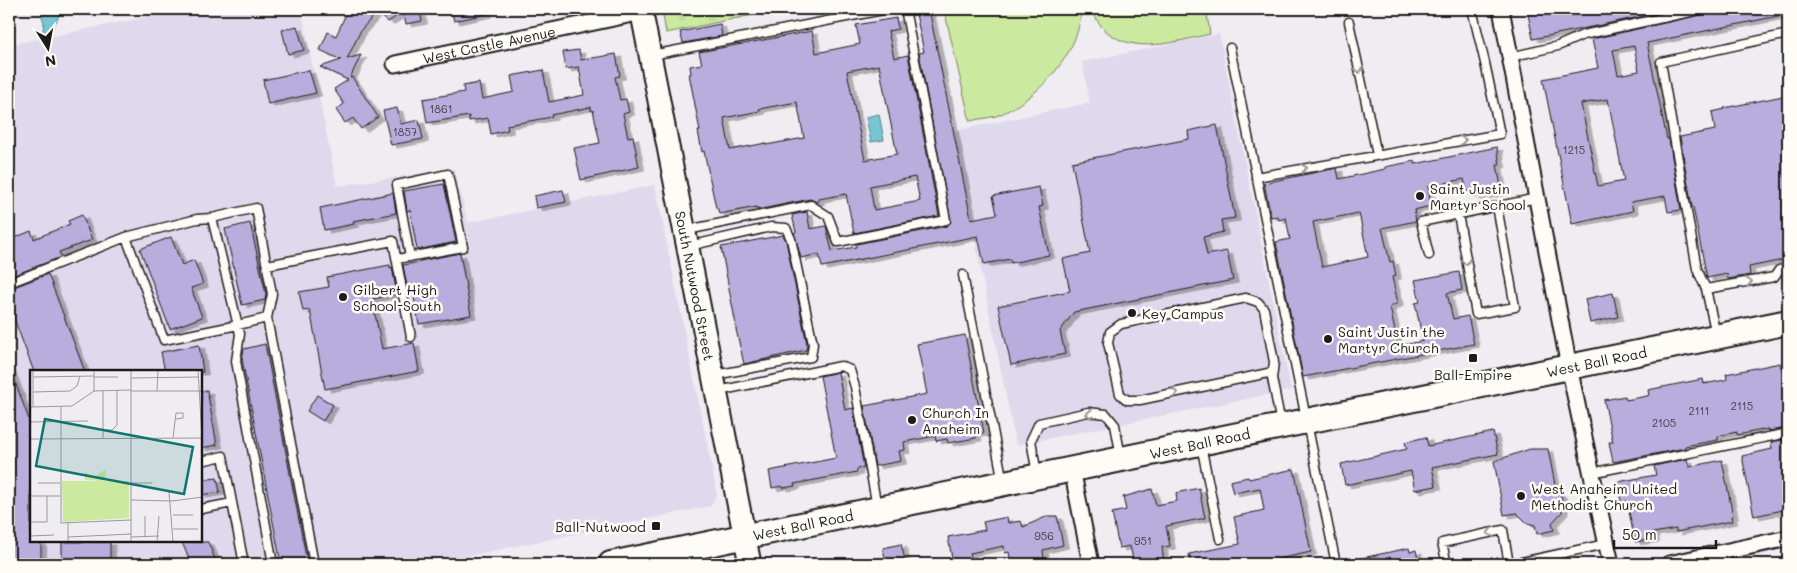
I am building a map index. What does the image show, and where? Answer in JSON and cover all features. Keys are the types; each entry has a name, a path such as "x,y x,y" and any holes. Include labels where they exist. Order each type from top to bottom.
{"main road":[{"name":"West Ball Road","path":"611,564 1788,322"}],"street":[{"path":"1501,9 1569,367 1610,564"},
{"name":"South Nutwood Street","path":"647,10 650,55 750,564"},
{"name":"West Castle Avenue","path":"395,64 647,10"},
{"path":"1072,470 1091,564"},
{"path":"1669,564 1788,538"}],"lane":[{"path":"650,55 888,9"},
{"path":"686,238 811,205 828,216 838,242 946,220 905,9"},
{"path":"1256,177 1500,134 1486,62 1472,9"},
{"path":"1510,57 1558,46 1583,35 1704,9"},
{"path":"1349,22 1377,155"},
{"path":"1717,336 1706,289 1697,269 1660,62 1788,34"},
{"path":"1230,48 1336,564"},
{"path":"397,260 463,247 448,174 397,185 410,257"},
{"path":"1429,255 1421,222 1537,198"},
{"path":"1458,214 1476,314 1515,307 1497,206"},
{"path":"9,283 126,237 196,219 212,218 256,208 272,294 267,318 314,564"},
{"path":"212,218 240,334 236,361 273,564"},
{"path":"686,238 771,227 786,228 791,239 813,344 811,356 715,383"},
{"path":"126,237 164,340 267,318"},
{"path":"267,265 393,241 412,337"},
{"path":"1706,289 1774,277 1779,270 1788,268"},
{"path":"963,276 1003,484"},
{"path":"1273,372 1140,400 1127,400 1120,394 1108,342 1110,332 1121,324 1246,298 1258,302 1264,309 1274,362 1273,372 1272,378 1281,426"},
{"path":"715,383 841,366 850,370 855,386 878,509"},
{"path":"1038,476 1032,440 1039,423 1088,412 1106,414 1115,425 1122,459"},
{"path":"1591,473 1788,433"},
{"path":"1200,443 1220,539"},
{"path":"202,460 223,456 244,564"},
{"path":"202,509 232,503"},
{"path":"1446,564 1442,543 1503,530 1511,564 1606,544"}],"shaded area":[{"name":"Gilbert High School-South","path":"186,9 301,9 337,186 454,169 468,223 655,185 717,494 711,506 429,564 9,564 9,45"},
{"name":"Key Campus","path":"1219,34 1291,390 1016,445 953,131 1090,103 1082,62"}],"green space":[{"path":"662,9 781,9 666,33"},
{"path":"944,9 1081,9 1079,26 1073,42 1065,58 1054,73 1026,99 1011,109 996,116 970,121"},
{"path":"1090,9 1206,9 1210,34 1170,43 1143,45 1130,43 1117,39 1106,31"}],"water":[{"path":"55,11 59,13 58,18 51,31 45,33 42,16"},
{"path":"879,114 884,140 871,142 866,117"}],"building":[{"path":"352,9 419,9 422,21 406,24 403,12 388,22 377,12 361,30 347,59 361,55 350,78 352,77 378,117 361,129 353,118 345,123 336,110 344,104 334,89 348,80 320,67 341,60 320,50 328,32 336,36 345,16"},
{"path":"451,9 486,9 487,14 454,21"},
{"path":"915,9 929,9 971,219 997,214 993,196 1039,187 1043,206 1039,207 1049,255 1011,263 1010,259 984,264 978,236 822,267 819,254 801,258 794,233 796,232 792,215 807,212 810,229 826,226 832,251 856,247 856,244 947,226 951,222 919,53 924,52"},
{"path":"1527,9 1678,9 1533,39"},
{"path":"1710,9 1716,9 1717,15 1748,9 1788,9 1788,14 1647,43 1667,139 1669,139 1681,210 1668,212 1665,196 1631,202 1633,211 1572,224 1543,79 1598,68 1592,39 1708,13","holes":["1634,46 1639,71 1618,75 1613,50","1608,99 1624,181 1598,186 1581,104"]},
{"path":"896,18 898,29 888,31 894,58 908,55 939,216 854,233 846,194 819,199 817,202 810,199 757,210 757,207 719,214 716,208 704,151 702,152 689,74 691,74 690,66 702,64 699,52 812,31 816,53 860,44 856,25","holes":["879,65 897,154 865,160 847,71","797,102 804,138 730,150 724,118 760,111 759,109","915,177 920,201 874,210 870,186"]},
{"path":"720,24 722,36 683,43 680,32"},
{"path":"297,26 304,50 288,54 282,30"},
{"path":"579,50 581,60 616,54 620,76 615,77 620,100 626,99 629,112 623,114 628,137 633,136 639,167 581,180 574,148 600,143 591,107 551,115 552,117 507,125 508,130 491,134 488,118 469,121 469,116 427,123 423,99 464,92 463,86 479,83 482,99 514,92 511,76 543,70 549,102 584,95 579,67 566,69 563,52"},
{"path":"309,70 316,93 268,104 263,80"},
{"path":"1788,95 1788,259 1749,267 1750,275 1728,279 1727,274 1707,278 1680,137 1715,130 1712,112"},
{"path":"397,108 401,124 419,120 423,139 391,145 383,111"},
{"path":"1217,125 1235,218 1221,220 1223,232 1203,237 1207,255 1227,251 1233,280 1074,312 1060,331 1065,354 1011,365 998,306 1070,291 1063,259 1090,253 1072,162 1189,139 1188,131"},
{"path":"1497,147 1500,165 1497,165 1502,192 1475,197 1473,191 1467,192 1464,179 1428,187 1431,206 1414,210 1416,221 1382,228 1390,262 1393,261 1396,276 1392,277 1398,303 1390,307 1398,346 1423,341 1415,303 1420,302 1415,280 1459,272 1462,290 1447,293 1453,319 1468,316 1474,344 1303,377 1276,242 1290,239 1286,218 1279,220 1278,216 1271,217 1264,183 1337,168 1339,179 1415,161 1415,164","holes":["1359,213 1368,257 1322,267 1313,222"]},
{"path":"444,184 456,242 417,250 410,210 407,211 404,191"},
{"path":"563,190 566,202 536,208 534,196"},
{"path":"393,193 396,213 353,221 354,224 324,230 320,208"},
{"path":"82,215 92,240 59,252 61,257 9,277 9,240 31,231 34,239 70,224 68,221"},
{"path":"250,223 266,294 265,300 242,305 225,229"},
{"path":"783,235 786,241 807,344 806,350 744,364 721,247"},
{"path":"171,237 182,265 194,260 203,284 191,288 202,317 170,329 140,249"},
{"path":"460,253 471,315 419,324 413,291 408,292 403,265"},
{"path":"390,265 397,294 372,299 382,349 414,343 419,371 325,389 310,310 303,311 299,292 329,287 327,277"},
{"path":"48,274 84,370 33,370 9,305 9,289"},
{"path":"1613,293 1618,317 1590,323 1585,299"},
{"path":"965,335 984,433 976,434 976,438 948,443 947,439 936,441 935,436 904,442 905,450 899,451 901,461 875,466 864,406 927,394 917,344"},
{"path":"265,344 307,562 295,564 281,564 242,359 244,349"},
{"path":"199,345 203,372 202,370 165,370 161,352"},
{"path":"1780,363 1781,368 1783,367 1788,393 1788,428 1768,431 1768,429 1737,435 1737,432 1718,436 1718,440 1685,446 1685,448 1613,462 1609,442 1613,442 1604,400 1625,396 1626,400 1647,396 1649,395 1648,390 1703,379 1704,384 1725,380 1727,379 1726,374"},
{"path":"10,368 30,422 30,543 41,543 41,564 9,564"},
{"path":"838,372 845,410 853,408 864,468 857,469 857,472 794,484 795,486 772,488 769,471 836,458 820,376"},
{"path":"207,390 217,445 202,448 202,391"},
{"path":"317,395 333,405 323,421 307,411"},
{"path":"1493,432 1498,454 1432,467 1436,486 1415,490 1411,471 1345,485 1341,464 1407,449 1405,442 1426,437 1428,446"},
{"path":"1788,439 1788,509 1754,516 1742,456 1772,449 1771,442"},
{"path":"1530,449 1548,449 1556,490 1561,495 1563,503 1562,512 1552,523 1554,530 1537,534 1535,525 1527,523 1517,513 1504,515 1494,461"},
{"path":"1687,459 1689,467 1722,460 1733,516 1731,516 1732,521 1676,532 1676,529 1653,533 1654,539 1635,542 1627,501 1621,502 1617,482 1656,475 1654,466"},
{"path":"1294,469 1311,552 1255,564 1191,564 1189,554 1240,544 1234,517 1264,510 1260,488 1233,493 1230,481 1248,477 1249,479"},
{"path":"217,478 220,492 202,495 202,480"},
{"path":"1199,488 1205,518 1166,526 1170,546 1162,547 1164,564 1134,564 1130,546 1119,548 1112,513 1126,510 1123,497 1152,489 1156,505 1177,501 1176,493"},
{"path":"1048,516 1057,516 1063,545 1043,550 1044,559 1011,564 1009,552 1005,553 1004,546 970,553 972,562 968,564 953,564 948,537 985,530 983,522 1007,517 1008,523 1021,521 1023,527"},
{"path":"208,542 217,564 191,564 182,543"},
{"path":"62,543 110,543 110,564 62,564"},
{"path":"901,544 906,564 886,564 883,548"},
{"path":"1409,548 1410,552 1416,550 1419,564 1357,564 1357,559"}],"place":[{"name":"Saint Justin Martyr School","path":"1420,196"},
{"name":"Gilbert High School-South","path":"343,297"},
{"name":"Key Campus","path":"1132,313"},
{"name":"Saint Justin the Martyr Church","path":"1328,339"},
{"name":"Ball-Empire","path":"1473,358"},
{"name":"Church In Anaheim","path":"912,420"},
{"name":"West Anaheim United Methodist Church","path":"1521,496"},
{"name":"Ball-Nutwood","path":"656,526"}]}
